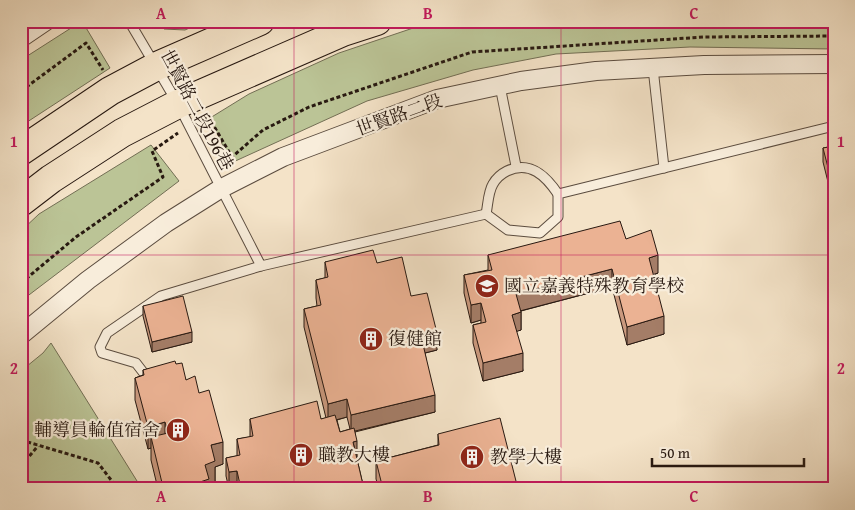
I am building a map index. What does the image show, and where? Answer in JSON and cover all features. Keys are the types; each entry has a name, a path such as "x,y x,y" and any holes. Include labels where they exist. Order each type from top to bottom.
{"main road":[{"path":"21,151 110,91 156,66 260,21"},
{"path":"21,202 51,179 122,133 178,104 343,32 377,21"}],"street":[{"path":"21,38 46,21"},
{"name":"世賢路二段","path":"21,334 88,280 158,228 220,189 283,157 437,99 500,86 596,71 834,64"}],"lane":[{"name":"世賢路二段196巷","path":"129,21 178,104 261,266"},
{"path":"654,68 664,168"},
{"path":"500,86 516,166"},
{"path":"558,194 834,126"},
{"path":"146,376 136,363 102,353 100,347 107,333 160,296 261,266 486,214 508,230 540,234 558,217 558,194 548,179 531,167 516,166 500,174 492,184 486,214"}],"path":[{"path":"21,91 86,44 103,72"},
{"path":"21,283 76,237 163,178 152,151"},
{"path":"21,440 98,463 118,489"},
{"path":"21,466 38,446"}],"green space":[{"path":"82,21 110,68 21,126 21,60"},
{"path":"160,21 205,21 185,30 164,29"},
{"path":"434,21 834,21 834,49 690,47 556,54 473,70 367,101 231,163 210,118 249,94 339,53"},
{"path":"151,145 179,181 21,301 21,231 39,214"},
{"path":"51,343 142,489 21,489 21,371 43,353"}],"building":[{"path":"834,146 834,191 823,148"},
{"path":"620,221 626,239 651,230 658,255 649,258 664,316 627,327 612,269 516,294 521,312 512,315 523,353 483,363 473,325 486,322 481,303 471,305 464,275 492,270 488,255"},
{"name":"復健館","path":"373,250 377,263 402,257 411,296 427,293 437,333 421,336 435,395 351,415 347,399 328,404 304,309 321,305 316,280 328,277 325,262"},
{"path":"183,296 192,332 152,342 143,306"},
{"name":"輔導員輪值宿舍","path":"175,361 176,364 182,363 186,380 195,376 199,393 209,390 223,442 211,445 215,461 205,465 209,479 179,489 172,489 171,485 163,487 151,437 168,433 165,422 148,427 135,378 144,375 143,370"},
{"name":"職教大樓","path":"317,401 321,419 335,415 340,432 354,428 357,441 353,442 364,489 241,489 237,471 229,472 226,458 240,455 237,439 253,436 250,419"},
{"name":"教學大樓","path":"500,418 518,489 383,489 376,461 439,445 438,434"}],"place":[{"name":"國立嘉義特殊教育學校","path":"487,286"},
{"name":"復健館","path":"371,339"},
{"name":"輔導員輪值宿舍","path":"178,430"},
{"name":"職教大樓","path":"301,455"},
{"name":"教學大樓","path":"472,457"}]}
